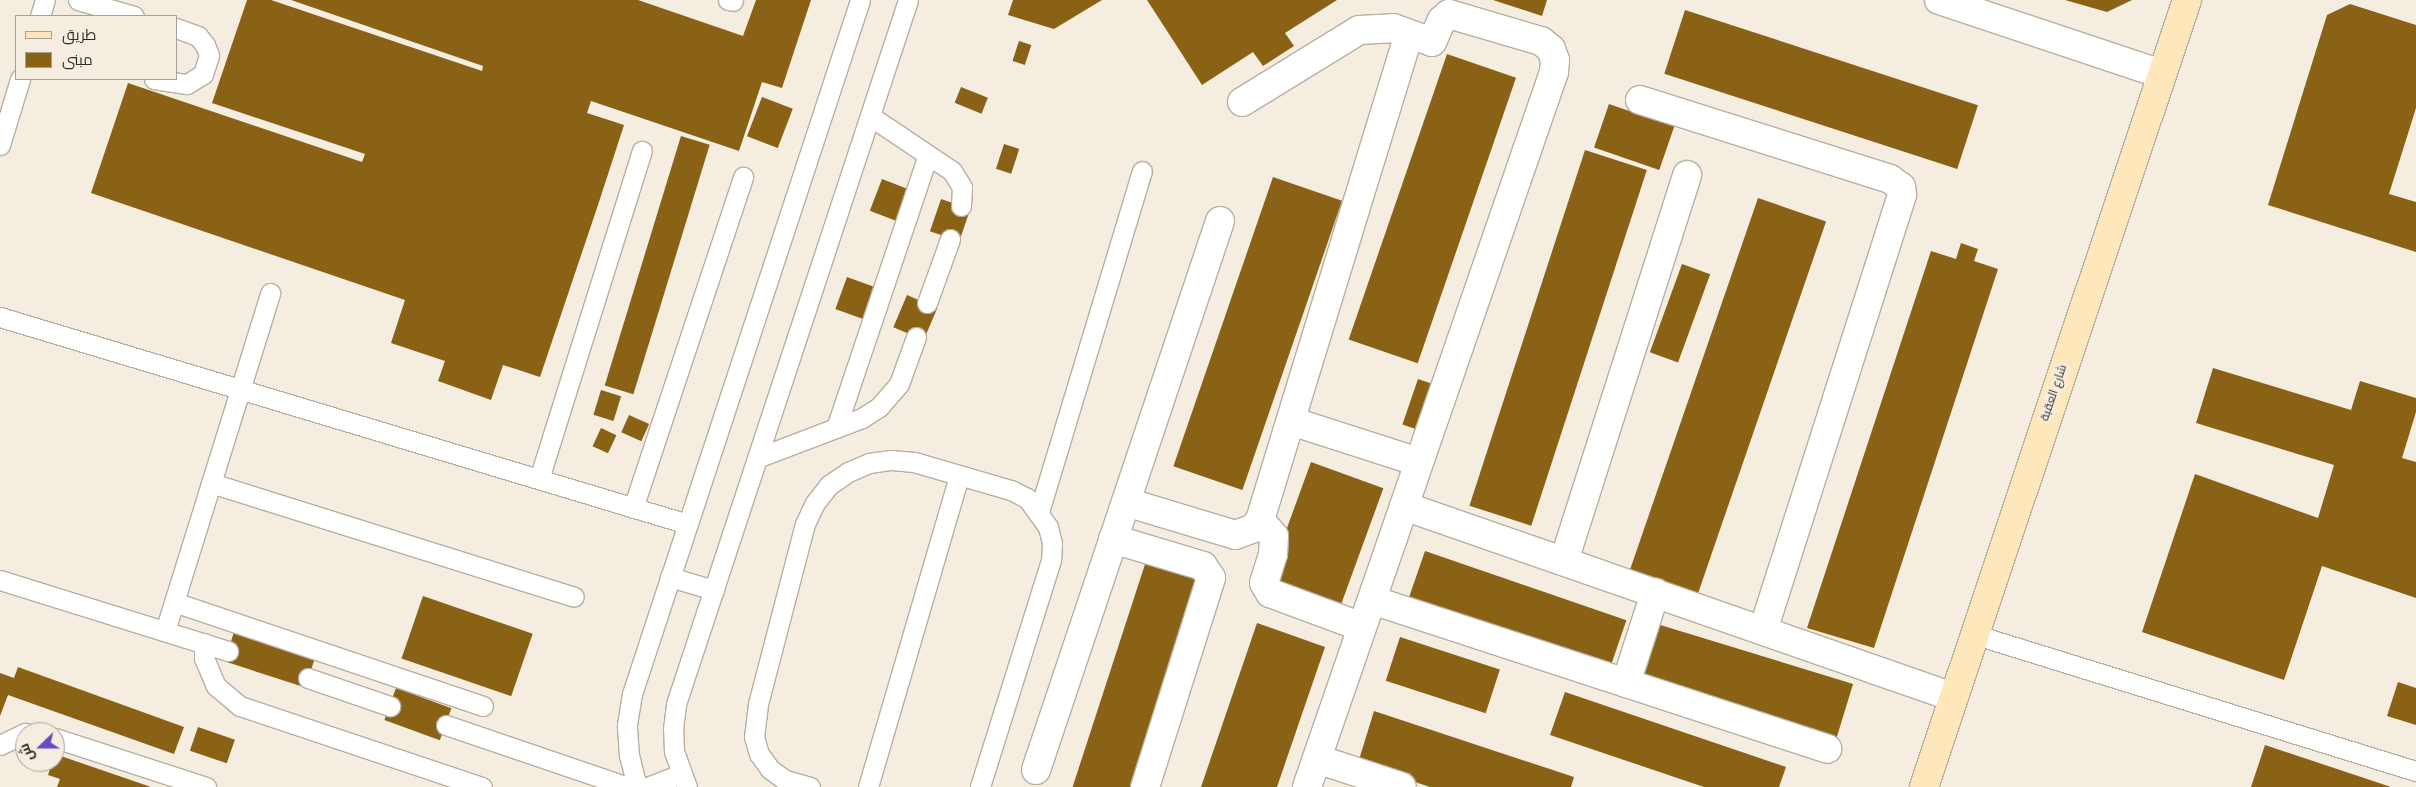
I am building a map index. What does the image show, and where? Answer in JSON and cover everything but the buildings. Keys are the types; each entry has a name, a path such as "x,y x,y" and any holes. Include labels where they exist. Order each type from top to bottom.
{"street":[{"path":"1939,0 2162,74"},
{"name":"شارع العقبة","path":"1924,787 1973,634 2187,0"},
{"path":"1242,102 1359,30 1393,28 1432,42 1442,20 1453,13 1542,41 1551,49 1555,60 1551,81 1307,787"},
{"path":"1126,502 1235,535 1250,530 1260,520 1409,34"},
{"path":"1640,100 1890,179 1901,187 1902,195 1763,630"},
{"path":"1564,561 1687,175"},
{"path":"1036,770 1220,221"},
{"path":"1291,420 1419,462"},
{"path":"1404,506 1953,697"},
{"path":"1260,520 1274,536 1273,554 1264,583 1270,593 1362,627"},
{"path":"1113,539 1203,566 1212,578 1144,787"},
{"path":"1626,683 1655,593"},
{"path":"1372,600 1827,749"},
{"path":"1316,759 1402,787"}],"lane":[{"path":"40,15 45,0"},
{"path":"78,0 130,15"},
{"path":"637,787 629,756 627,725 631,701 860,0"},
{"path":"647,787 684,781 672,729 676,704 908,0"},
{"path":"161,80 187,84 204,74 209,55 205,45 198,36 178,29"},
{"path":"0,145 20,80"},
{"path":"870,116 928,155 958,178 963,196 961,206"},
{"path":"539,479 642,152"},
{"path":"836,428 928,155"},
{"path":"1039,512 1142,171"},
{"path":"633,508 743,177"},
{"path":"927,304 950,239"},
{"path":"165,631 270,294"},
{"path":"0,318 688,524"},
{"path":"757,458 862,418 890,396 905,369 916,337"},
{"path":"810,787 785,780 770,769 759,754 754,720 806,524 815,503 829,485 869,463 891,460 914,462 1011,490 1027,498 1039,512 1048,527 1051,560 980,787"},
{"path":"868,787 960,475"},
{"path":"211,484 574,597"},
{"path":"670,577 714,590"},
{"path":"0,580 228,651"},
{"path":"174,602 483,706"},
{"path":"1973,634 2416,771"},
{"path":"204,643 208,672 216,686 240,706 482,787"},
{"path":"308,678 390,706"},
{"path":"446,726 628,787"},
{"path":"0,745 15,738"},
{"path":"65,741 206,787"}]}
